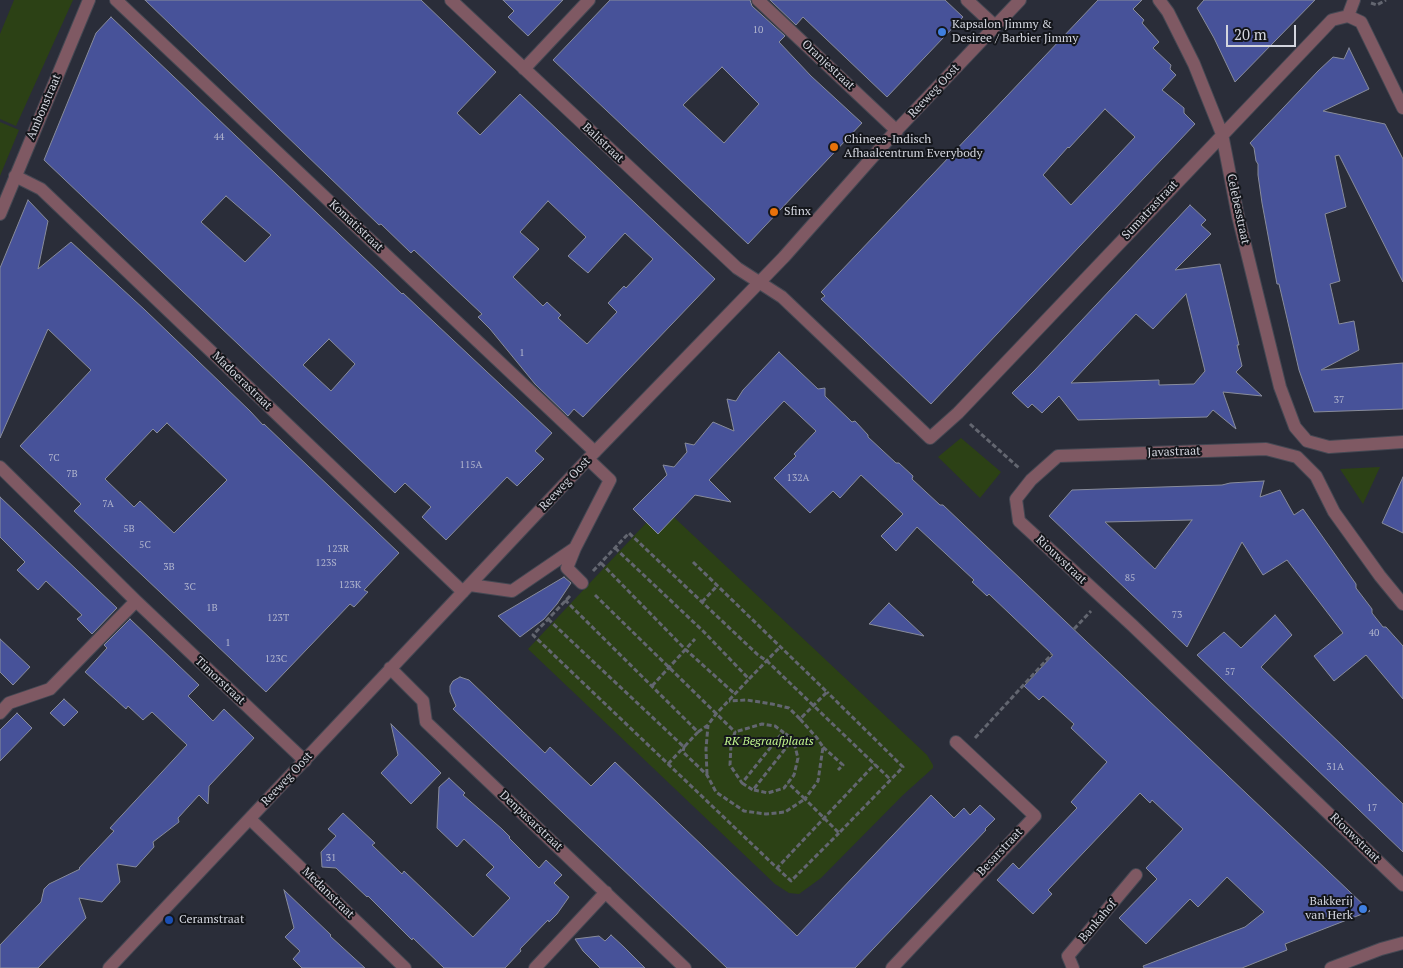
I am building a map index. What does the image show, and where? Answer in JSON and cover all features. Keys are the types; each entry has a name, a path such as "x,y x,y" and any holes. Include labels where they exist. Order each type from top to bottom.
{"street":[{"name":"Ambonstraat","path":"0,214 89,0"},
{"name":"Komatistraat","path":"116,0 592,455 610,480 574,548"},
{"name":"Balistraat","path":"451,0 737,268 759,282"},
{"path":"524,69 589,0"},
{"name":"Oranjestraat","path":"758,0 897,131"},
{"path":"967,0 995,26"},
{"name":"Reeweg Oost","path":"114,966 390,668 759,282 1020,0"},
{"name":"Celebesstraat","path":"1159,0 1168,12 1194,64 1222,134 1238,216 1280,387 1295,427 1307,441 1329,447 1403,442"},
{"path":"1354,0 1348,16 1361,22 1403,108"},
{"name":"Sumatrastraat","path":"958,413 1332,20 1348,16"},
{"name":"Madoerastraat","path":"15,176 41,189 466,589"},
{"path":"759,282 782,298 930,438 958,413"},
{"name":"Javastraat","path":"1031,480 1058,456 1266,449 1297,457 1316,476 1334,512 1380,576 1403,604"},
{"name":"Timorstraat","path":"0,467 136,601 304,761"},
{"name":"Riouwstraat","path":"1031,480 1016,499 1019,521 1403,885"},
{"path":"466,589 512,591 574,548"},
{"path":"574,548 567,568 582,583"},
{"path":"3,703 50,688 136,601"},
{"name":"Denpasarstraat","path":"390,668 423,701 426,722 685,968"},
{"name":"Besarstraat","path":"892,968 1035,816 960,746"},
{"name":"Medanstraat","path":"250,818 405,968"},
{"name":"Bankahof","path":"1073,968 1068,956 1136,875"},
{"path":"535,968 606,892"},
{"path":"1331,968 1381,949 1403,943"}],"path":[{"path":"1370,2 1377,5 1386,0"},
{"path":"958,413 1031,480"},
{"path":"693,562 903,767 891,780 838,832 792,881 776,868 533,635 629,533 758,655 767,661 891,780"},
{"path":"615,548 703,631 749,679"},
{"path":"601,563 685,649 734,694"},
{"path":"582,583 736,732"},
{"path":"702,602 717,586"},
{"path":"1074,630 1102,598"},
{"path":"566,600 698,732"},
{"path":"548,619 684,747"},
{"path":"652,686 695,639"},
{"path":"668,764 698,732 708,725 734,694 780,647"},
{"path":"960,746 1052,654"},
{"path":"800,719 827,692"},
{"path":"729,701 748,700 789,708 817,738 823,748 843,765 838,770"},
{"path":"762,724 775,726 793,739 798,758 794,775 784,788 768,793 753,790 742,783 730,765 731,745 736,732 762,724"},
{"path":"707,775 706,749 708,725"},
{"path":"742,783 783,732"},
{"path":"753,790 793,739"},
{"path":"684,747 683,752 707,775 716,792 744,811 766,814 785,812 805,799 818,781 823,748"},
{"path":"776,868 875,764"},
{"path":"788,783 838,832"}],"green space":[{"path":"14,0 73,0 16,126 0,119 0,34"},
{"path":"0,122 19,130 0,176"},
{"path":"961,438 1001,472 980,498 938,457"},
{"path":"1380,467 1363,504 1340,469"},
{"name":"RK Begraafplaats","path":"662,506 927,755 933,765 933,768 903,795 821,878 799,894 789,893 775,884 528,649"}],"building":[{"path":"145,0 421,0 496,72 457,113 480,135 520,94 715,279 583,417 574,409 568,416 535,384 478,317 482,314 414,250 411,253 381,224 379,225","holes":["548,201 586,237 568,256 588,273 625,233 653,259 626,288 624,286 608,303 617,312 587,344 558,318 561,315 547,302 543,306 513,277 539,249 520,232"]},
{"path":"503,0 563,0 528,36 508,17 514,11"},
{"path":"610,0 750,0 752,6 785,36 779,42 811,76 862,123 748,244 553,60","holes":["722,67 759,104 724,143 683,105"]},
{"path":"770,0 945,0 963,17 887,97 803,17 796,25"},
{"path":"1098,0 1142,0 1133,9 1144,20 1142,23 1159,42 1153,48 1171,65 1170,69 1176,75 1162,90 1184,108 1184,113 1195,124 931,404 821,299 825,296 821,292","holes":["1105,109 1135,137 1071,205 1043,175"]},
{"path":"1204,0 1315,0 1235,82 1197,8"},
{"path":"111,17 402,294 552,433 535,451 544,459 517,486 507,477 446,540 422,517 431,507 405,483 395,493 44,160 96,33","holes":["226,196 271,235 245,262 201,222","329,339 355,364 331,391 303,365"]},
{"path":"1349,48 1369,89 1323,111 1385,124 1403,159 1403,282 1339,155 1335,156 1346,207 1325,214 1340,281 1330,284 1339,324 1354,321 1359,350 1321,370 1403,363 1403,409 1314,412 1299,370 1279,284 1277,284 1262,203 1258,164 1254,148 1250,143 1318,71 1333,57 1344,59"},
{"path":"28,200 48,221 38,269 71,242 145,310 263,425 399,553 364,590 368,592 354,607 350,604 266,692 74,511 81,504 20,446 91,370 48,329 0,438 0,268","holes":["167,423 227,480 174,533 140,501 134,507 105,479 153,429 157,433"]},
{"path":"1190,205 1206,220 1201,225 1211,234 1175,270 1220,264 1239,345 1237,345 1242,366 1236,372 1262,396 1223,392 1236,429 1213,410 1207,417 1078,420 1059,396 1042,413 1032,404 1028,408 1012,393","holes":["1186,294 1205,371 1194,384 1159,385 1159,380 1071,383 1136,314 1153,329"]},
{"path":"779,352 818,389 825,388 825,396 852,422 855,421 868,437 913,476 912,479 940,505 943,505 1370,911 1285,944 1287,950 1242,968 1144,968 1143,966 1245,927 1264,912 1227,877 1198,907 1190,899 1146,944 1119,918 1157,879 1146,868 1183,829 1152,800 1150,803 1140,793 1048,890 1052,894 1033,914 997,880 1013,863 1019,869 1077,808 1071,802 1107,762 1071,728 1074,724 1043,696 1039,700 1024,686 1053,655 989,594 987,596 972,582 974,580 917,527 896,551 881,536 903,514 861,475 840,498 833,491 810,513 774,478 796,456 794,454 816,431 784,401 709,480 731,502 695,495 658,534 633,509 667,475 663,465 674,467 687,452 685,443 694,445 713,422 734,431 727,399 736,401 743,390"},
{"path":"1403,477 1403,533 1382,523"},
{"path":"1264,481 1260,497 1280,490 1294,515 1303,509 1356,584 1356,588 1372,609 1372,613 1383,627 1386,627 1403,646 1403,699 1366,655 1334,681 1314,656 1343,633 1287,560 1263,575 1242,542 1187,647 1049,516 1072,490 1222,485","holes":["1192,520 1155,569 1105,522"]},
{"path":"0,497 117,608 92,634 77,619 82,615 46,581 38,590 17,570 25,562 0,537"},
{"path":"564,577 571,583 557,604 544,619 520,637 498,616"},
{"path":"889,603 924,636 869,624"},
{"path":"1275,615 1292,635 1261,667 1403,804 1403,852 1197,655 1224,632 1241,648"},
{"path":"130,619 199,685 188,696 213,721 224,709 254,738 209,786 208,804 199,795 178,818 179,822 153,842 154,847 136,867 117,864 120,882 102,902 79,898 86,918 38,968 0,968 0,945 41,902 44,889 49,884 80,869 114,831 110,828 187,745 152,712 143,720 128,706 126,709 85,672 107,648 104,645"},
{"path":"0,639 30,667 13,685 0,672"},
{"path":"460,677 469,680 545,753 550,747 591,786 615,762 797,936 931,795 954,818 964,808 970,815 980,805 995,819 855,968 727,968 453,709 456,706 450,692 450,686 453,681"},
{"path":"64,699 78,712 64,726 50,713"},
{"path":"17,713 32,728 0,761 0,730"},
{"path":"391,724 441,773 411,804 381,773 398,755"},
{"path":"449,778 465,793 463,795 502,829 539,868 546,860 562,875 554,883 569,897 557,914 549,922 548,920 520,949 521,951 505,968 444,968 336,868 322,867 321,852 336,836 328,829 343,813 375,843 372,845 402,874 404,871 473,937 510,898 486,875 494,867 464,839 457,847 437,828 439,787"},
{"path":"284,890 365,968 302,968 293,959 300,951 285,937 294,928"},
{"path":"611,935 645,968 600,968 583,951 575,939 599,936 605,941"}],"place":[{"name":"Kapsalon Jimmy & Desiree / Barbier Jimmy","path":"942,32"},
{"name":"Chinees-Indisch Afhaalcentrum Everybody","path":"834,147"},
{"name":"Sfinx","path":"774,212"},
{"name":"Bakkerij van Herk","path":"1363,909"},
{"name":"Ceramstraat","path":"169,920"}]}
